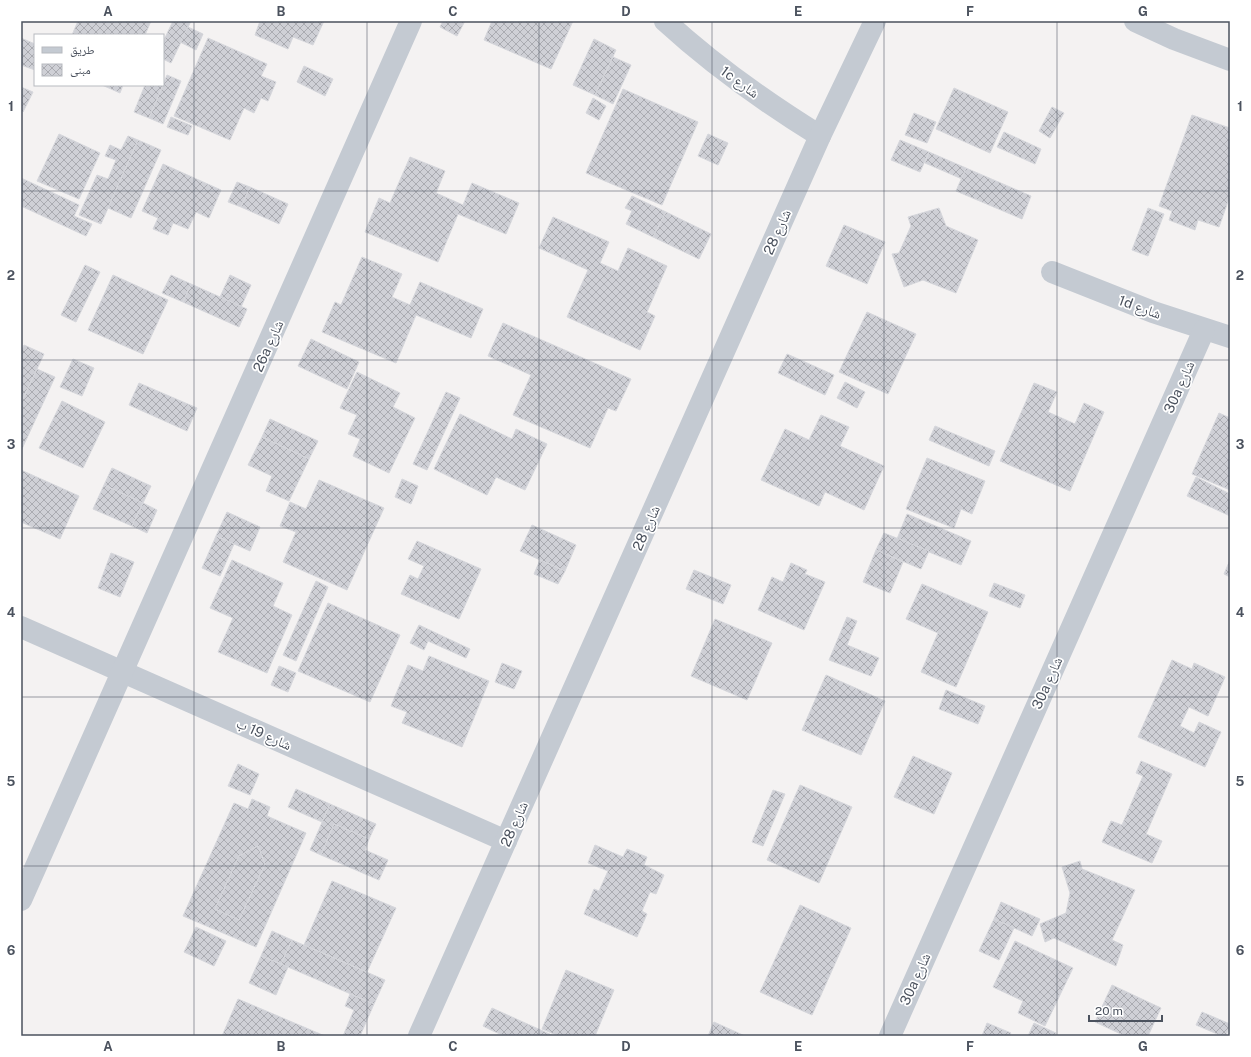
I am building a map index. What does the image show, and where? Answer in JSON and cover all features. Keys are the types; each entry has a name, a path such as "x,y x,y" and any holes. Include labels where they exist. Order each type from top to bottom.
{"street":[{"name":"26a شارع","path":"21,900 411,21"},
{"name":"1c شارع","path":"665,21 748,89 820,136"},
{"name":"شارع 28","path":"419,1036 820,136 875,21"},
{"path":"1136,21 1174,39 1230,60"},
{"name":"1d شارع","path":"1052,272 1117,299 1204,330 1230,337"},
{"name":"30a شارع","path":"890,1036 1204,330"},
{"name":"شارع 19 ب","path":"21,627 506,841"}],"building":[{"path":"78,21 151,21 145,34 72,34"},
{"path":"173,21 191,21 171,63 164,60 164,40"},
{"path":"260,21 324,21 313,45 293,37 288,49 255,35"},
{"path":"443,21 465,21 457,36 440,27"},
{"path":"492,21 573,21 551,69 484,40"},
{"path":"188,27 203,34 196,50 180,42"},
{"path":"21,38 34,44 34,70 21,65"},
{"path":"208,38 267,64 261,76 276,82 268,101 261,98 254,113 244,108 230,140 174,116"},
{"path":"594,39 616,50 595,95 573,85"},
{"path":"613,57 631,65 613,104 595,95"},
{"path":"304,66 333,79 325,96 297,82"},
{"path":"167,75 181,81 163,124 149,118 162,86 164,86"},
{"path":"104,86 123,86 120,93"},
{"path":"145,86 163,86 149,118 134,112"},
{"path":"21,87 33,92 23,112 21,111"},
{"path":"954,88 1008,112 990,153 936,129"},
{"path":"623,89 698,122 662,205 586,173"},
{"path":"593,98 606,106 599,120 586,113"},
{"path":"1052,107 1064,113 1050,138 1039,131"},
{"path":"914,113 936,122 927,143 905,135"},
{"path":"1192,115 1230,128 1230,196 1219,227 1198,220 1195,230 1169,220 1172,211 1159,206"},
{"path":"171,117 192,126 188,135 167,127"},
{"path":"1004,132 1041,149 1035,164 997,147"},
{"path":"59,134 100,153 79,199 37,181"},
{"path":"708,134 728,143 718,165 698,156"},
{"path":"128,136 138,140 101,224 79,215 97,175 108,179 116,160 105,156 110,145 121,150"},
{"path":"138,140 161,150 131,218 108,208"},
{"path":"900,140 929,152 920,172 891,160"},
{"path":"929,152 966,168 962,179 925,163"},
{"path":"410,157 445,171 436,193 463,205 472,183 519,203 506,234 458,214 438,262 365,232 379,198 390,203"},
{"path":"163,164 221,190 209,218 196,212 188,229 173,223 168,235 153,229 158,218 142,211"},
{"path":"966,168 1031,196 1022,219 956,191"},
{"path":"21,178 79,205 74,216 92,224 86,236 21,206"},
{"path":"237,182 250,187 241,207 228,202"},
{"path":"250,187 288,204 279,224 241,207"},
{"path":"632,196 666,212 653,237 626,224 632,211 625,208"},
{"path":"939,208 946,226 978,240 956,293 923,280 904,287 892,254 899,253 911,226 908,217"},
{"path":"1148,208 1164,214 1148,256 1132,250"},
{"path":"666,212 711,234 699,259 653,237"},
{"path":"553,217 609,242 600,263 618,271 628,248 667,266 647,312 655,316 640,350 567,317 588,270 539,248"},
{"path":"844,225 885,242 867,284 826,266"},
{"path":"362,257 402,274 392,297 410,305 420,282 483,309 471,338 416,315 396,363 322,332 335,302 341,305"},
{"path":"85,265 100,272 76,322 61,315"},
{"path":"113,275 168,300 143,354 88,330"},
{"path":"171,275 191,284 183,302 162,293"},
{"path":"230,275 251,285 241,307 220,297"},
{"path":"191,284 247,309 239,327 183,302"},
{"path":"867,312 916,334 888,394 839,372"},
{"path":"503,323 631,379 616,411 608,408 590,448 513,415 531,375 488,356"},
{"path":"311,339 359,362 347,389 298,366"},
{"path":"24,345 44,354 21,403 21,352"},
{"path":"787,354 834,375 825,395 778,373"},
{"path":"73,359 94,368 82,396 60,387"},
{"path":"37,369 55,377 21,451 21,403"},
{"path":"357,372 400,393 393,407 415,418 389,473 353,456 360,439 348,434 357,415 340,408"},
{"path":"845,382 865,392 857,408 837,398"},
{"path":"139,383 197,408 187,431 129,405"},
{"path":"1034,383 1057,392 1048,412 1075,424 1084,403 1104,412 1070,491 1000,461"},
{"path":"446,392 460,398 427,470 413,464"},
{"path":"62,401 105,422 83,468 39,448"},
{"path":"1219,413 1230,418 1230,490 1192,474"},
{"path":"460,414 512,439 516,429 547,444 525,490 496,477 487,495 434,469"},
{"path":"821,415 849,427 840,446 884,466 864,510 825,492 819,506 761,480 785,429 809,440"},
{"path":"270,419 318,441 309,459 262,437"},
{"path":"935,426 995,451 989,466 929,440"},
{"path":"262,437 309,459 289,501 266,491 272,476 248,465"},
{"path":"927,458 985,481 972,514 961,509 954,528 906,509"},
{"path":"112,468 151,486 143,503 104,485"},
{"path":"21,470 79,496 60,539 21,522"},
{"path":"1196,477 1230,494 1230,516 1187,496"},
{"path":"402,479 418,486 411,504 395,497"},
{"path":"319,480 384,508 347,590 283,562 296,532 280,526 290,502 306,509"},
{"path":"104,485 143,503 132,526 93,509"},
{"path":"143,503 157,510 147,533 132,526"},
{"path":"227,512 260,527 250,551 216,536"},
{"path":"907,514 971,541 961,565 897,539"},
{"path":"532,525 576,545 565,571 520,551"},
{"path":"884,533 929,551 921,569 876,550"},
{"path":"216,536 234,544 220,576 202,568"},
{"path":"417,541 481,569 459,619 401,594 410,575 418,579 424,566 408,559"},
{"path":"876,550 903,562 890,593 863,582"},
{"path":"111,553 134,562 120,597 98,588"},
{"path":"232,560 283,583 273,606 292,615 267,673 218,652 233,618 210,608"},
{"path":"540,560 565,571 558,584 534,574"},
{"path":"1230,560 1230,577 1224,574"},
{"path":"791,563 807,570 805,574 825,582 804,630 758,610 772,577 783,582"},
{"path":"694,570 731,585 723,604 686,589"},
{"path":"316,581 328,587 296,661 283,655"},
{"path":"994,583 1025,595 1020,608 989,596"},
{"path":"922,584 988,612 956,687 921,672 938,633 906,619"},
{"path":"328,603 400,635 370,702 298,671"},
{"path":"847,617 857,621 847,645 879,658 871,676 829,660"},
{"path":"715,619 772,643 747,700 691,676"},
{"path":"419,625 470,649 466,658 428,641 424,650 410,643"},
{"path":"429,656 489,681 462,747 402,723 407,712 391,706 408,665 423,671"},
{"path":"1172,660 1192,669 1194,663 1225,677 1208,716 1189,707 1180,726 1194,733 1199,722 1221,732 1205,767 1138,737"},
{"path":"502,663 522,671 514,689 495,682"},
{"path":"279,666 296,673 288,692 271,685"},
{"path":"826,675 885,701 861,755 802,730"},
{"path":"946,690 985,706 978,724 939,709"},
{"path":"913,756 952,773 934,814 894,797"},
{"path":"1141,761 1172,774 1146,834 1162,841 1152,863 1102,842 1111,821 1122,825 1143,776 1136,773"},
{"path":"238,764 259,774 250,795 228,786"},
{"path":"800,785 852,807 819,883 767,860"},
{"path":"296,789 330,804 322,822 288,807"},
{"path":"773,790 785,794 763,846 752,842"},
{"path":"252,799 270,807 267,816 306,833 256,947 183,916 234,803 248,809","holes":["258,846 265,864 239,920 215,909 239,856"]},
{"path":"330,804 376,824 369,839 334,824 321,855 310,850"},
{"path":"334,824 369,839 365,850 388,860 379,880 321,855"},
{"path":"595,845 623,857 627,849 647,857 644,865 664,875 656,894 650,892 642,911 647,914 637,937 584,914 594,889 599,891 608,871 588,863"},
{"path":"258,846 265,864 239,920 215,909 239,856"},
{"path":"1080,861 1082,869 1135,890 1112,940 1123,945 1116,966 1054,938 1045,942 1040,924 1066,913 1070,893 1062,867"},
{"path":"332,881 396,908 367,972 304,945"},
{"path":"1001,902 1040,919 1032,936 994,919"},
{"path":"800,905 851,928 812,1015 760,992"},
{"path":"994,919 1014,928 999,960 979,951"},
{"path":"196,927 226,941 214,966 184,952"},
{"path":"272,931 292,940 281,964 261,956"},
{"path":"292,940 385,980 374,1004 281,964"},
{"path":"1015,941 1073,968 1045,1026 1018,1013 1023,1001 993,987"},
{"path":"261,956 288,967 276,995 249,983"},
{"path":"566,970 614,990 595,1036 559,1036 542,1029"},
{"path":"1112,985 1161,1008 1148,1036 1122,1036 1123,1035 1095,1022"},
{"path":"350,994 374,1004 360,1036 343,1036 354,1010 345,1006"},
{"path":"238,999 325,1036 222,1036"},
{"path":"492,1008 554,1036 505,1036 493,1031 483,1026"},
{"path":"1202,1012 1230,1024 1226,1036 1222,1036 1196,1025"},
{"path":"714,1022 745,1036 708,1036"},
{"path":"987,1023 1011,1033 1009,1036 982,1036"},
{"path":"1034,1023 1056,1033 1055,1036 1028,1036"}]}
